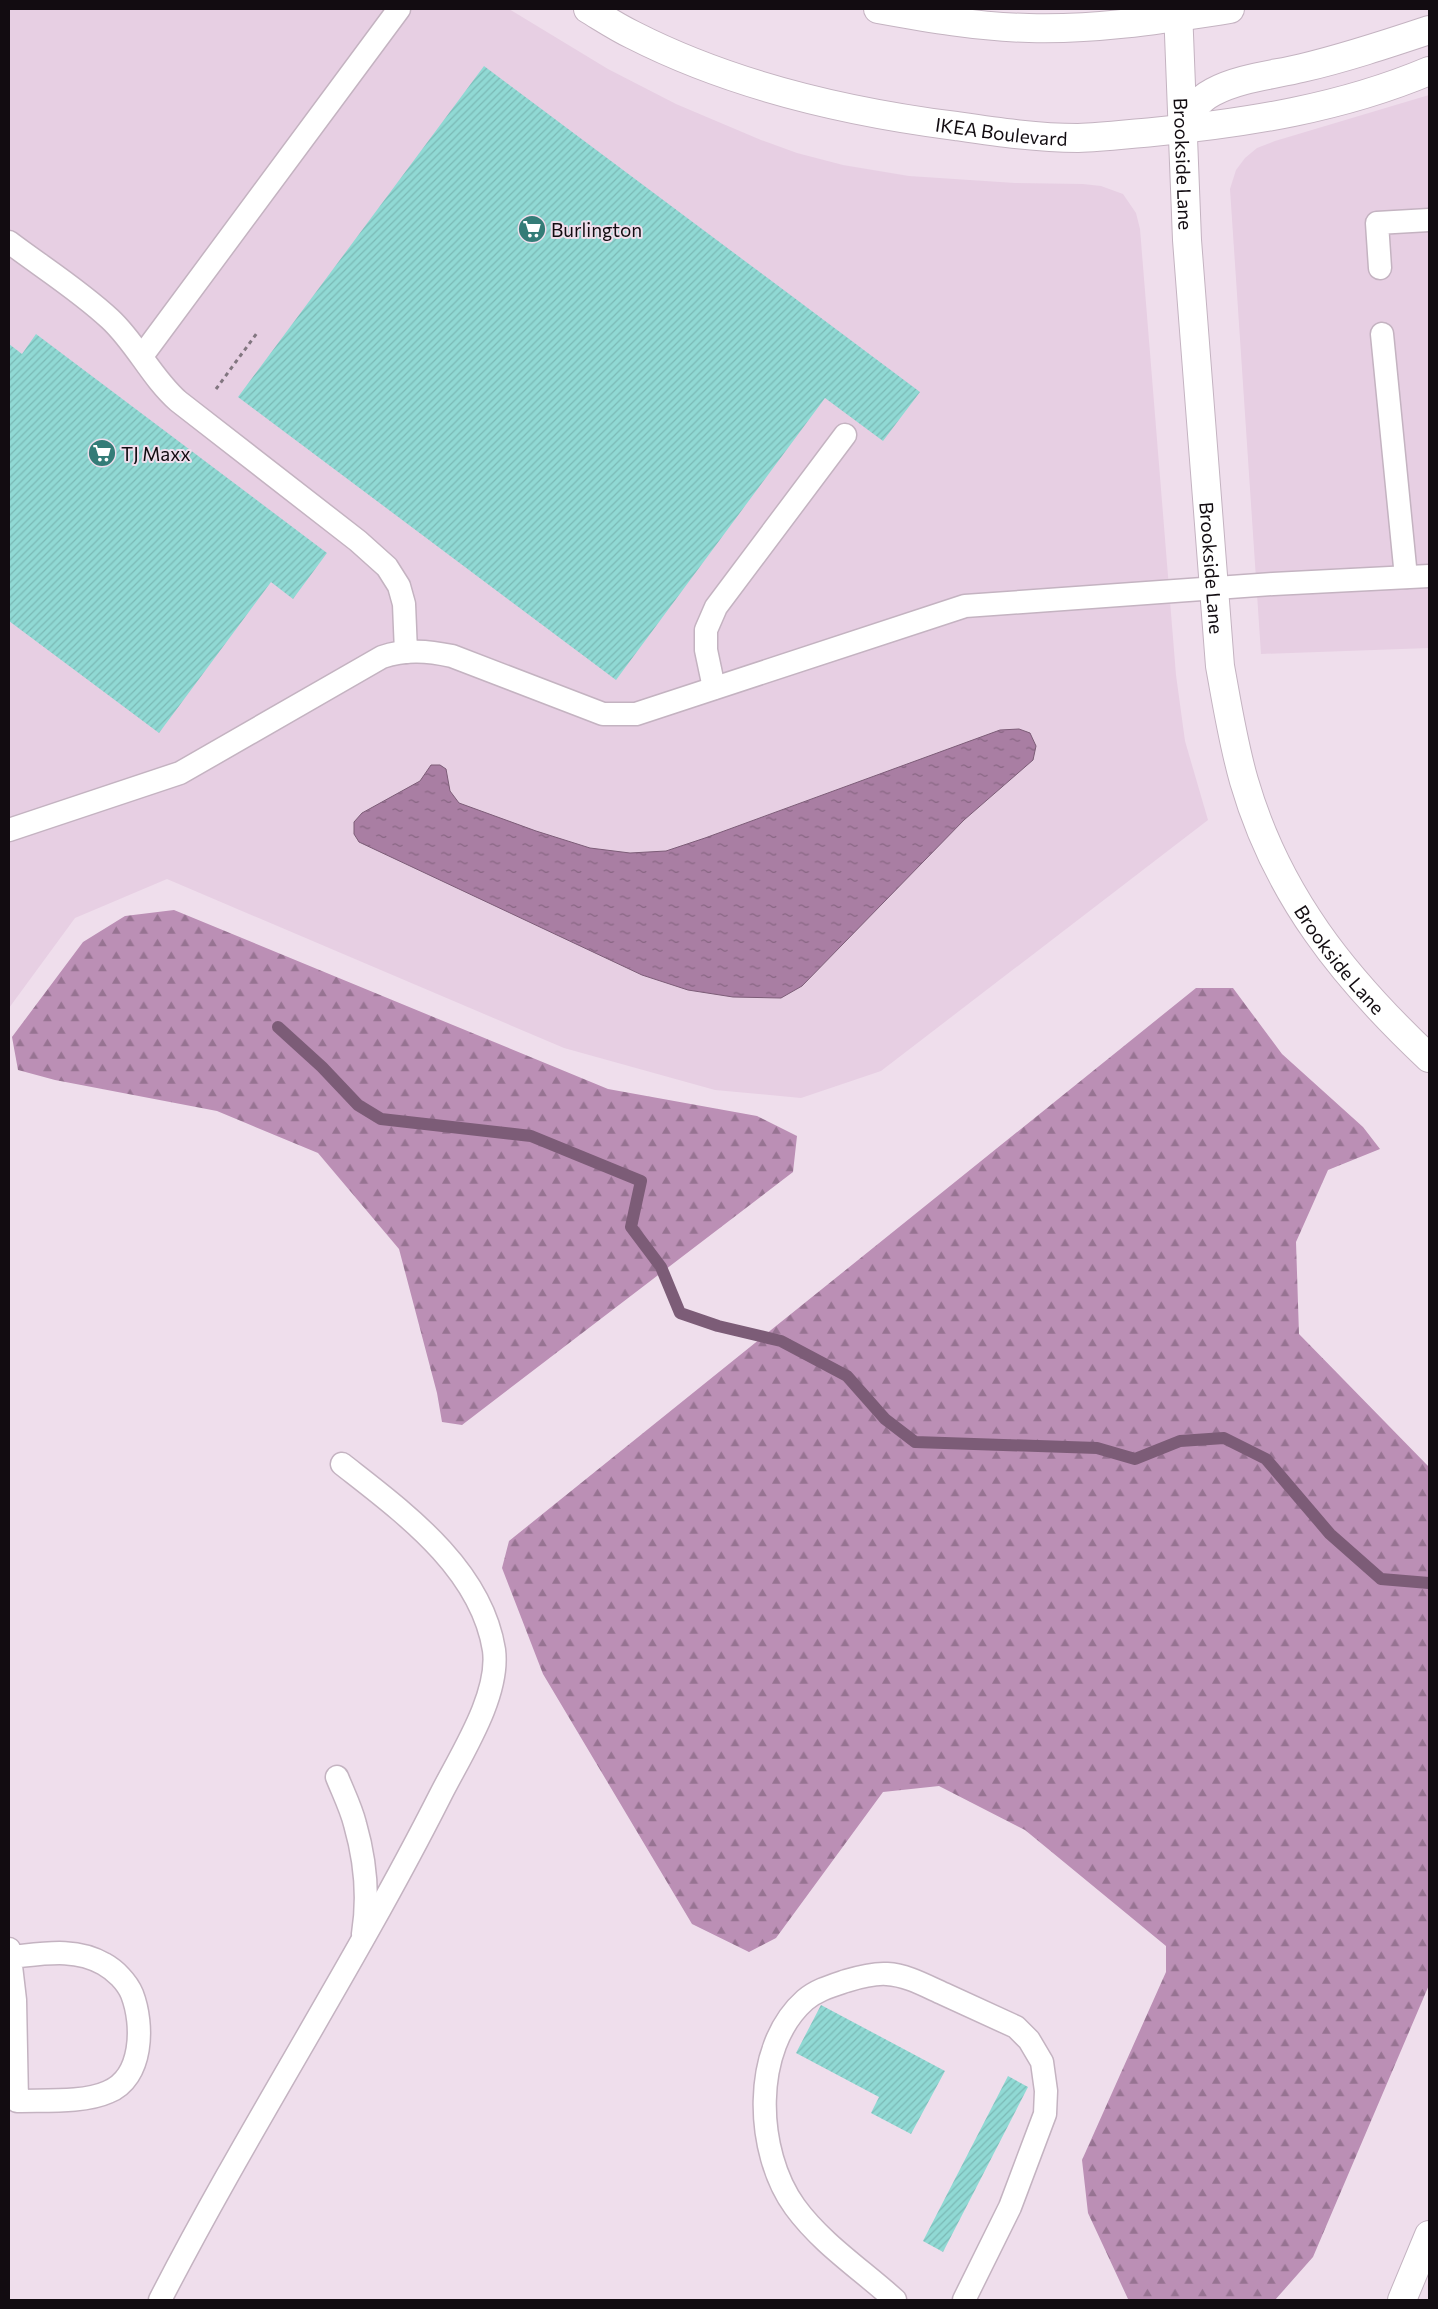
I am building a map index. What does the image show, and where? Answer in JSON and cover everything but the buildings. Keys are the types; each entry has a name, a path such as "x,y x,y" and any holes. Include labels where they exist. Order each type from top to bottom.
{"street":[{"name":"IKEA Boulevard","path":"588,9 633,35 701,65 756,84 868,112 923,122 1024,135 1080,138 1241,122 1309,110 1367,93 1429,71"},
{"path":"878,9 950,22 1028,28 1085,27 1178,13 1230,9"},
{"name":"Brookside Lane","path":"1178,13 1187,240 1220,666 1232,732 1245,782 1280,872 1300,910 1348,975 1394,1025 1429,1058"},
{"path":"1183,129 1186,119 1199,102 1212,92 1229,85 1304,68 1372,49 1429,30"},
{"path":"1402,2300 1429,2235"}],"lane":[{"path":"142,356 399,9"},
{"path":"1380,268 1377,223 1429,220"},
{"path":"10,245 109,318 129,338 164,388 178,401 358,541 387,567 399,586 404,604 406,652"},
{"path":"1382,334 1406,577"},
{"path":"714,688 706,650 706,630 716,607 845,435"},
{"path":"9,830 180,773 382,657 406,652 426,651 452,656 603,714 636,714 965,606 1215,588 1429,576"},
{"path":"160,2300 202,2218 402,1872 481,1714 494,1678 494,1654 489,1627 466,1581 402,1511 342,1464"},
{"path":"336,1777 355,1823 364,1869 366,1889 362,1942"},
{"path":"61,1952 83,1956 104,1964 121,1977 132,1993 138,2035 134,2066 124,2083 108,2093 83,2098 17,2101 15,2000 10,1953 61,1952"},
{"path":"895,2300 823,2239 795,2207 773,2164 765,2124 765,2088 771,2060 781,2034 792,2015 806,2000 824,1988 865,1976 888,1974 911,1979 1016,2027 1029,2040 1042,2062 1046,2092 1045,2114 1010,2207 964,2300"}],"path":[{"path":"212,393 257,332"}],"shaded area":[{"path":"9,9 509,9 608,69 676,104 797,153 843,165 909,176 1015,183 1083,184 1101,186 1123,194 1136,213 1140,229 1176,675 1185,741 1208,820 881,1071 801,1098 715,1090 564,1048 167,879 75,918 9,1008"},
{"path":"1429,95 1429,648 1261,654 1230,189 1236,170 1245,158 1257,148"}],"green space":[{"path":"174,910 608,1089 757,1116 797,1136 793,1172 462,1425 442,1422 437,1393 399,1249 318,1153 217,1111 55,1080 18,1070 12,1037 83,942 125,916"},
{"path":"1196,988 1233,988 1282,1054 1363,1127 1380,1149 1328,1170 1296,1242 1299,1334 1429,1467 1429,1985 1313,2257 1275,2300 1128,2299 1088,2213 1082,2160 1166,1972 1166,1946 1025,1830 939,1786 883,1792 776,1938 749,1952 692,1924 543,1674 502,1568 509,1541"}],"water":[{"path":"1019,729 1030,733 1036,746 1033,760 964,820 802,986 781,998 733,997 688,990 642,975 359,842 354,834 354,822 362,813 420,781 431,765 440,765 446,769 450,791 459,803 590,848 630,853 666,851 1000,730"}],"waterway":[{"path":"278,1027 322,1067 358,1105 381,1119 531,1136 641,1181 631,1227 661,1267 680,1313 718,1326 781,1341 847,1376 885,1419 915,1442 1097,1448 1135,1459 1180,1441 1224,1438 1266,1459 1330,1534 1381,1579 1429,1583"}],"place":[{"name":"Burlington","path":"532,229"},
{"name":"TJ Maxx","path":"102,453"}]}
